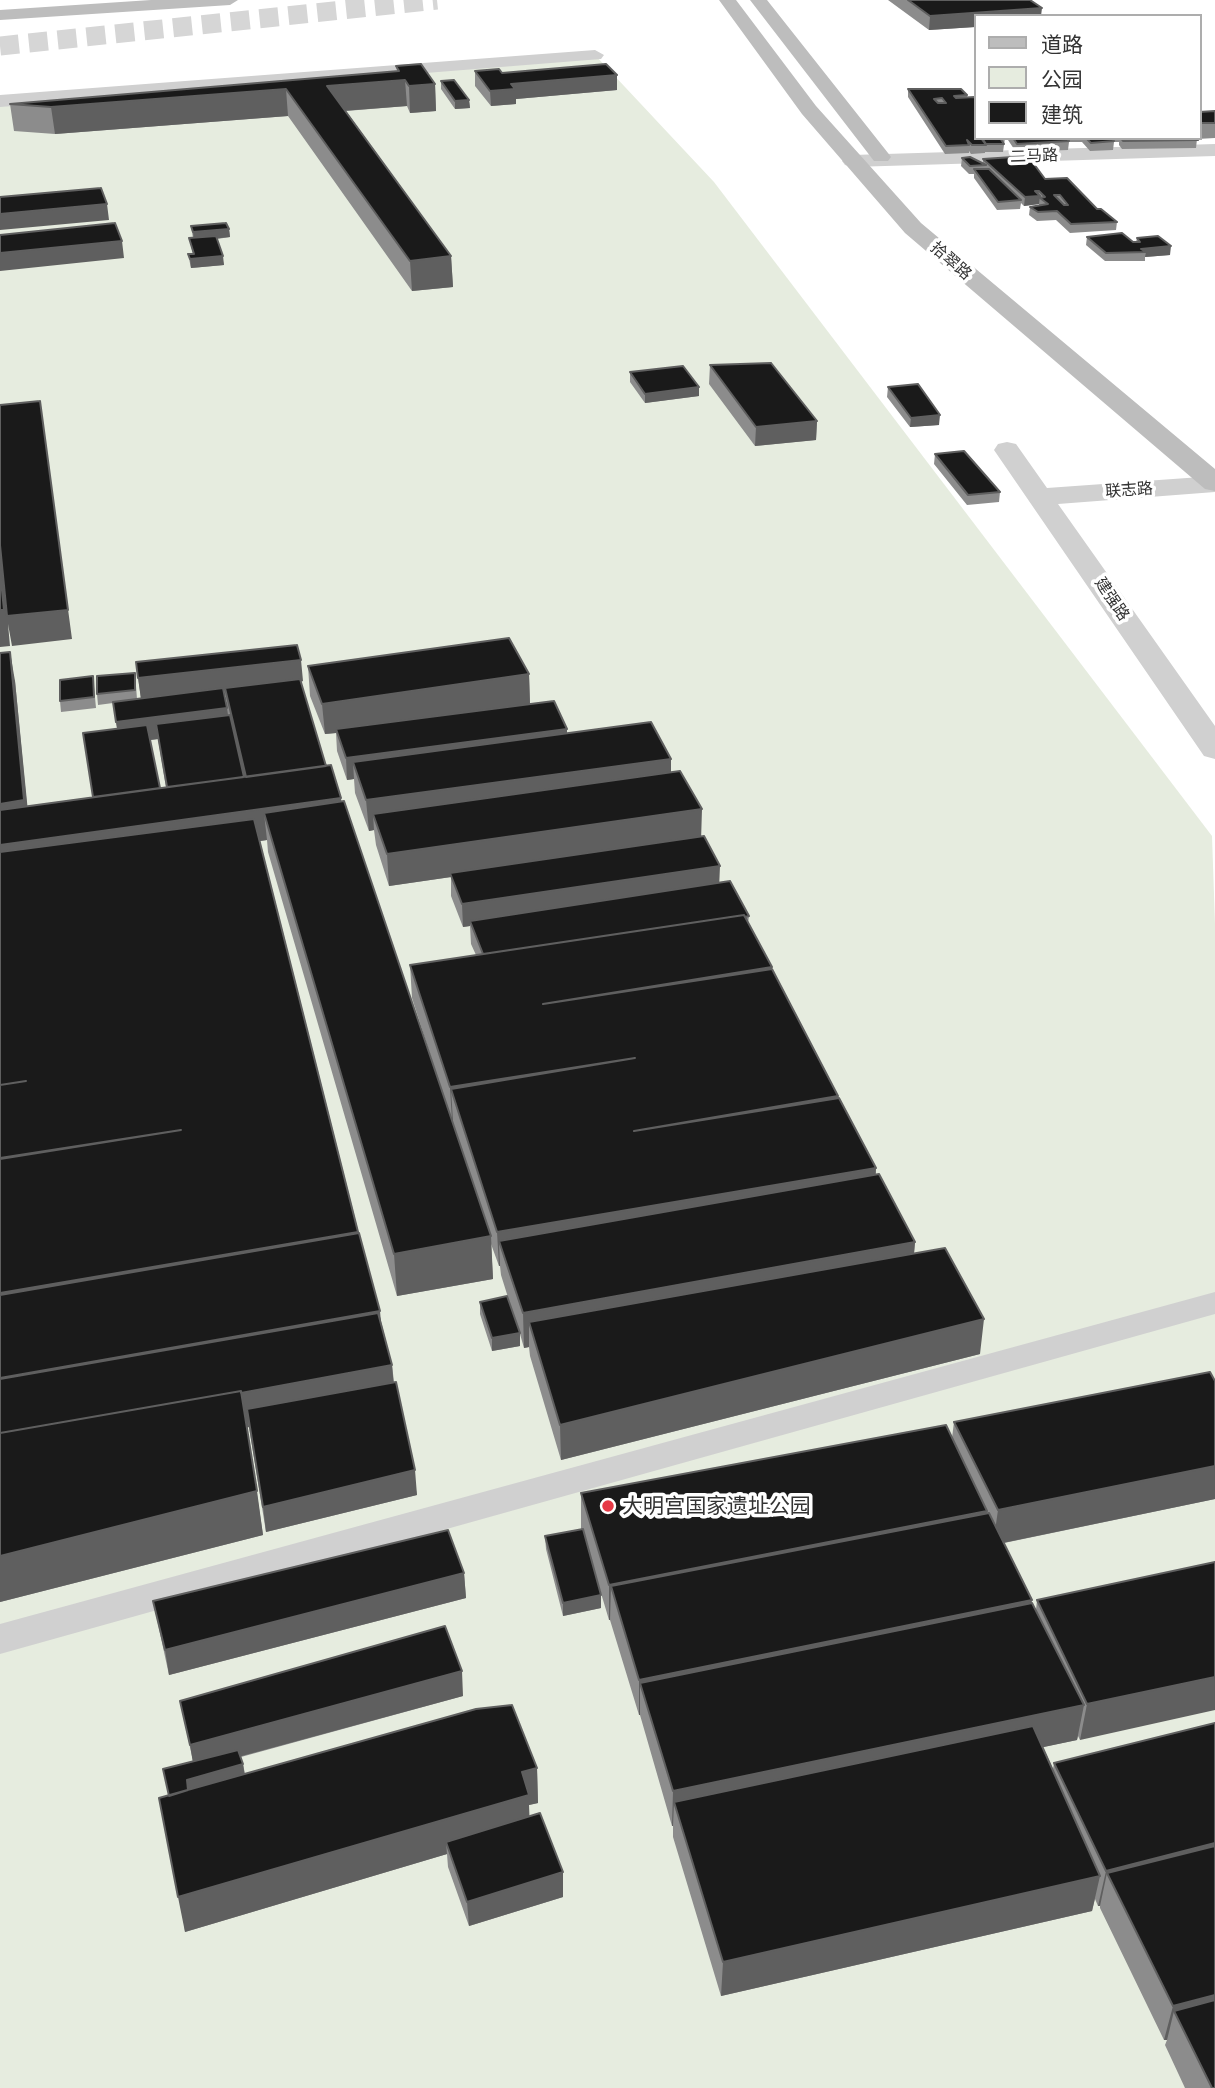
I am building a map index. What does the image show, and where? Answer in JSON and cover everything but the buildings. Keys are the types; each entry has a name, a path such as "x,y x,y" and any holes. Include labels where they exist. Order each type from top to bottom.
{"main road":[{"path":"0,18 230,0"},
{"name":"拾翠路","path":"727,0 771,62 852,161 913,228 1215,483"},
{"path":"758,0 900,178"}],"street":[{"path":"0,101 595,55"},
{"name":"二马路","path":"852,161 1215,150"},
{"name":"建强路","path":"1007,450 1215,749"},
{"name":"联志路","path":"1042,497 1215,483"}],"lane":[{"path":"0,1639 1215,1303"}],"green space":[{"name":"大明宫国家遗址公园","path":"595,55 714,182 1212,836 1215,924 1215,2088 0,2088 0,100"}],"tunnel":[{"path":"0,46 437,0"}],"place":[{"name":"大明宫国家遗址公园","path":"608,1506"}]}
